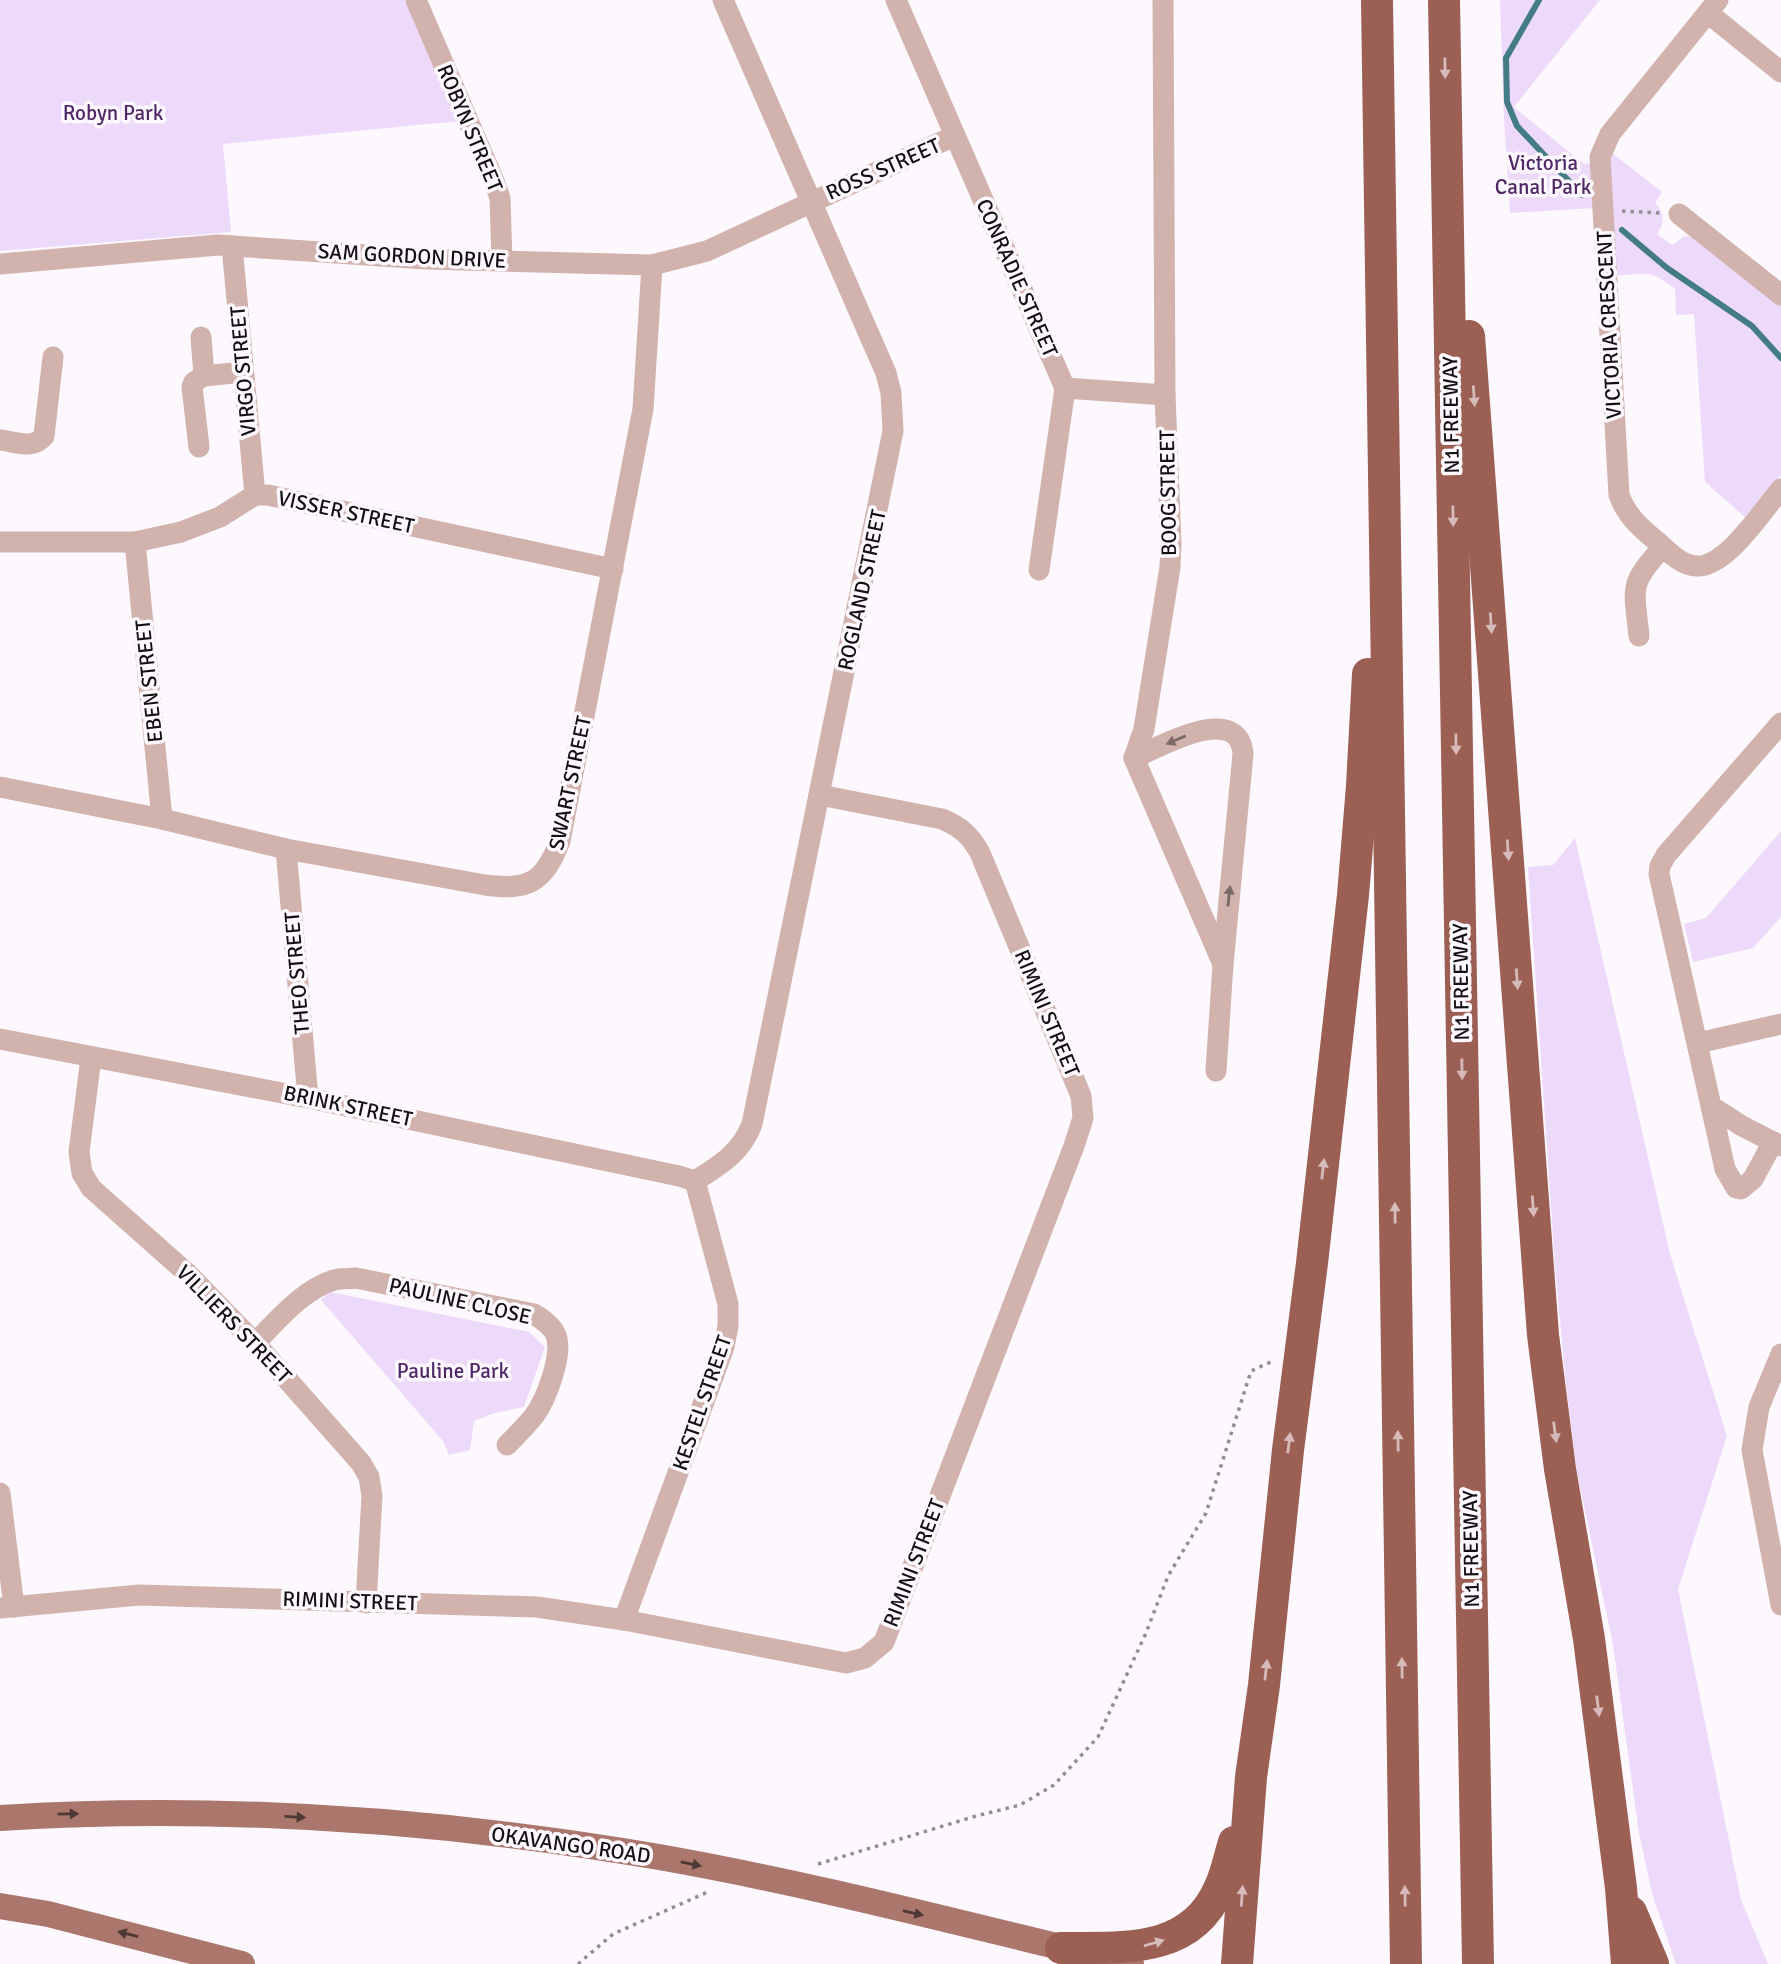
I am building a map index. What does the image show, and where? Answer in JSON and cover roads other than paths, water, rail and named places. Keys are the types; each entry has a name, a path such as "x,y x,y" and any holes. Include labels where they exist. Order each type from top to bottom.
{"highway":[{"path":"1377,0 1406,1964"},
{"name":"N1 FREEWAY","path":"1444,0 1478,1964"},
{"path":"1445,108 1466,294 1543,1335 1560,1469 1589,1639 1621,1888 1627,1964"},
{"path":"1237,1964 1251,1777 1336,1064 1362,786 1370,604 1371,456 1381,235"},
{"path":"1061,1948 1145,1946 1164,1940 1193,1924 1219,1891 1251,1777"},
{"path":"1621,1888 1653,1964"}],"main road":[{"name":"OKAVANGO ROAD","path":"0,1818 60,1814 217,1812 374,1821 502,1834 660,1858 802,1886 1131,1964"},
{"path":"0,1906 48,1914 187,1956 242,1964"}],"street":[{"name":"ROBYN STREET","path":"416,0 500,198 502,260"},
{"name":"ROGLAND STREET","path":"695,1181 740,1148 752,1124 891,449 894,413 886,373 723,0"},
{"name":"CONRADIE STREET","path":"896,0 1065,388"},
{"name":"BOOG STREET","path":"1134,758 1144,729 1170,567 1171,508 1165,395 1163,0"},
{"path":"1713,7 1781,72"},
{"name":"VICTORIA CRESCENT","path":"1713,7 1606,139 1600,164 1619,495 1630,517 1663,547 1687,564 1696,566 1712,564 1725,555 1781,489"},
{"name":"ROSS STREET","path":"811,201 954,136"},
{"name":"SAM GORDON DRIVE","path":"0,264 232,246 426,259 652,265 707,251 811,201"},
{"path":"1679,214 1781,295"},
{"name":"VIRGO STREET","path":"232,246 255,495"},
{"name":"SWART STREET","path":"0,787 162,819 286,849 506,887 525,886 541,876 552,862 560,841 643,409 652,265"},
{"path":"201,337 204,376"},
{"path":"0,440 30,445 44,436 53,357"},
{"path":"199,447 192,387 194,382 204,376 243,372"},
{"path":"1039,570 1065,388 1165,395"},
{"name":"VISSER STREET","path":"0,542 135,542 181,532 220,517 255,495 268,495 613,569"},
{"name":"EBEN STREET","path":"135,542 162,819"},
{"path":"1639,636 1636,584 1640,572 1663,547"},
{"path":"1711,1106 1777,1144 1753,1179 1741,1189 1736,1188 1725,1169 1660,881 1660,866 1666,855 1781,723"},
{"path":"1216,1071 1223,964 1243,754 1242,742 1235,734 1226,730 1203,729 1134,758 1223,964"},
{"name":"RIMINI STREET","path":"7,1607 139,1595 537,1607 624,1620 846,1663 865,1658 884,1642 1083,1118 1081,1096 971,837 959,826 942,819 820,795"},
{"name":"THEO STREET","path":"286,849 308,1098"},
{"path":"1698,1044 1781,1024"},
{"name":"BRINK STREET","path":"0,1039 308,1098 695,1181"},
{"name":"VILLIERS STREET","path":"91,1058 79,1152 82,1172 91,1188 188,1274 255,1343 361,1463 369,1477 372,1496 366,1603"},
{"name":"KESTEL STREET","path":"624,1620 724,1347 728,1326 728,1304 695,1181"},
{"name":"PAULINE CLOSE","path":"255,1343 297,1302 336,1279 356,1278 534,1314 555,1332 559,1345 558,1361 535,1414 507,1445"},
{"path":"1781,1354 1759,1407 1752,1450 1781,1605"},
{"path":"0,1493 7,1607"}],"waterway":[{"path":"1539,0 1506,58 1507,102 1517,126 1582,195"},
{"path":"1622,230 1667,268 1752,326 1781,358"}],"park label":[{"name":"Robyn Park","path":"113,113"},
{"name":"Victoria Canal Park","path":"1543,175"},
{"name":"Pauline Park","path":"453,1371"}]}
